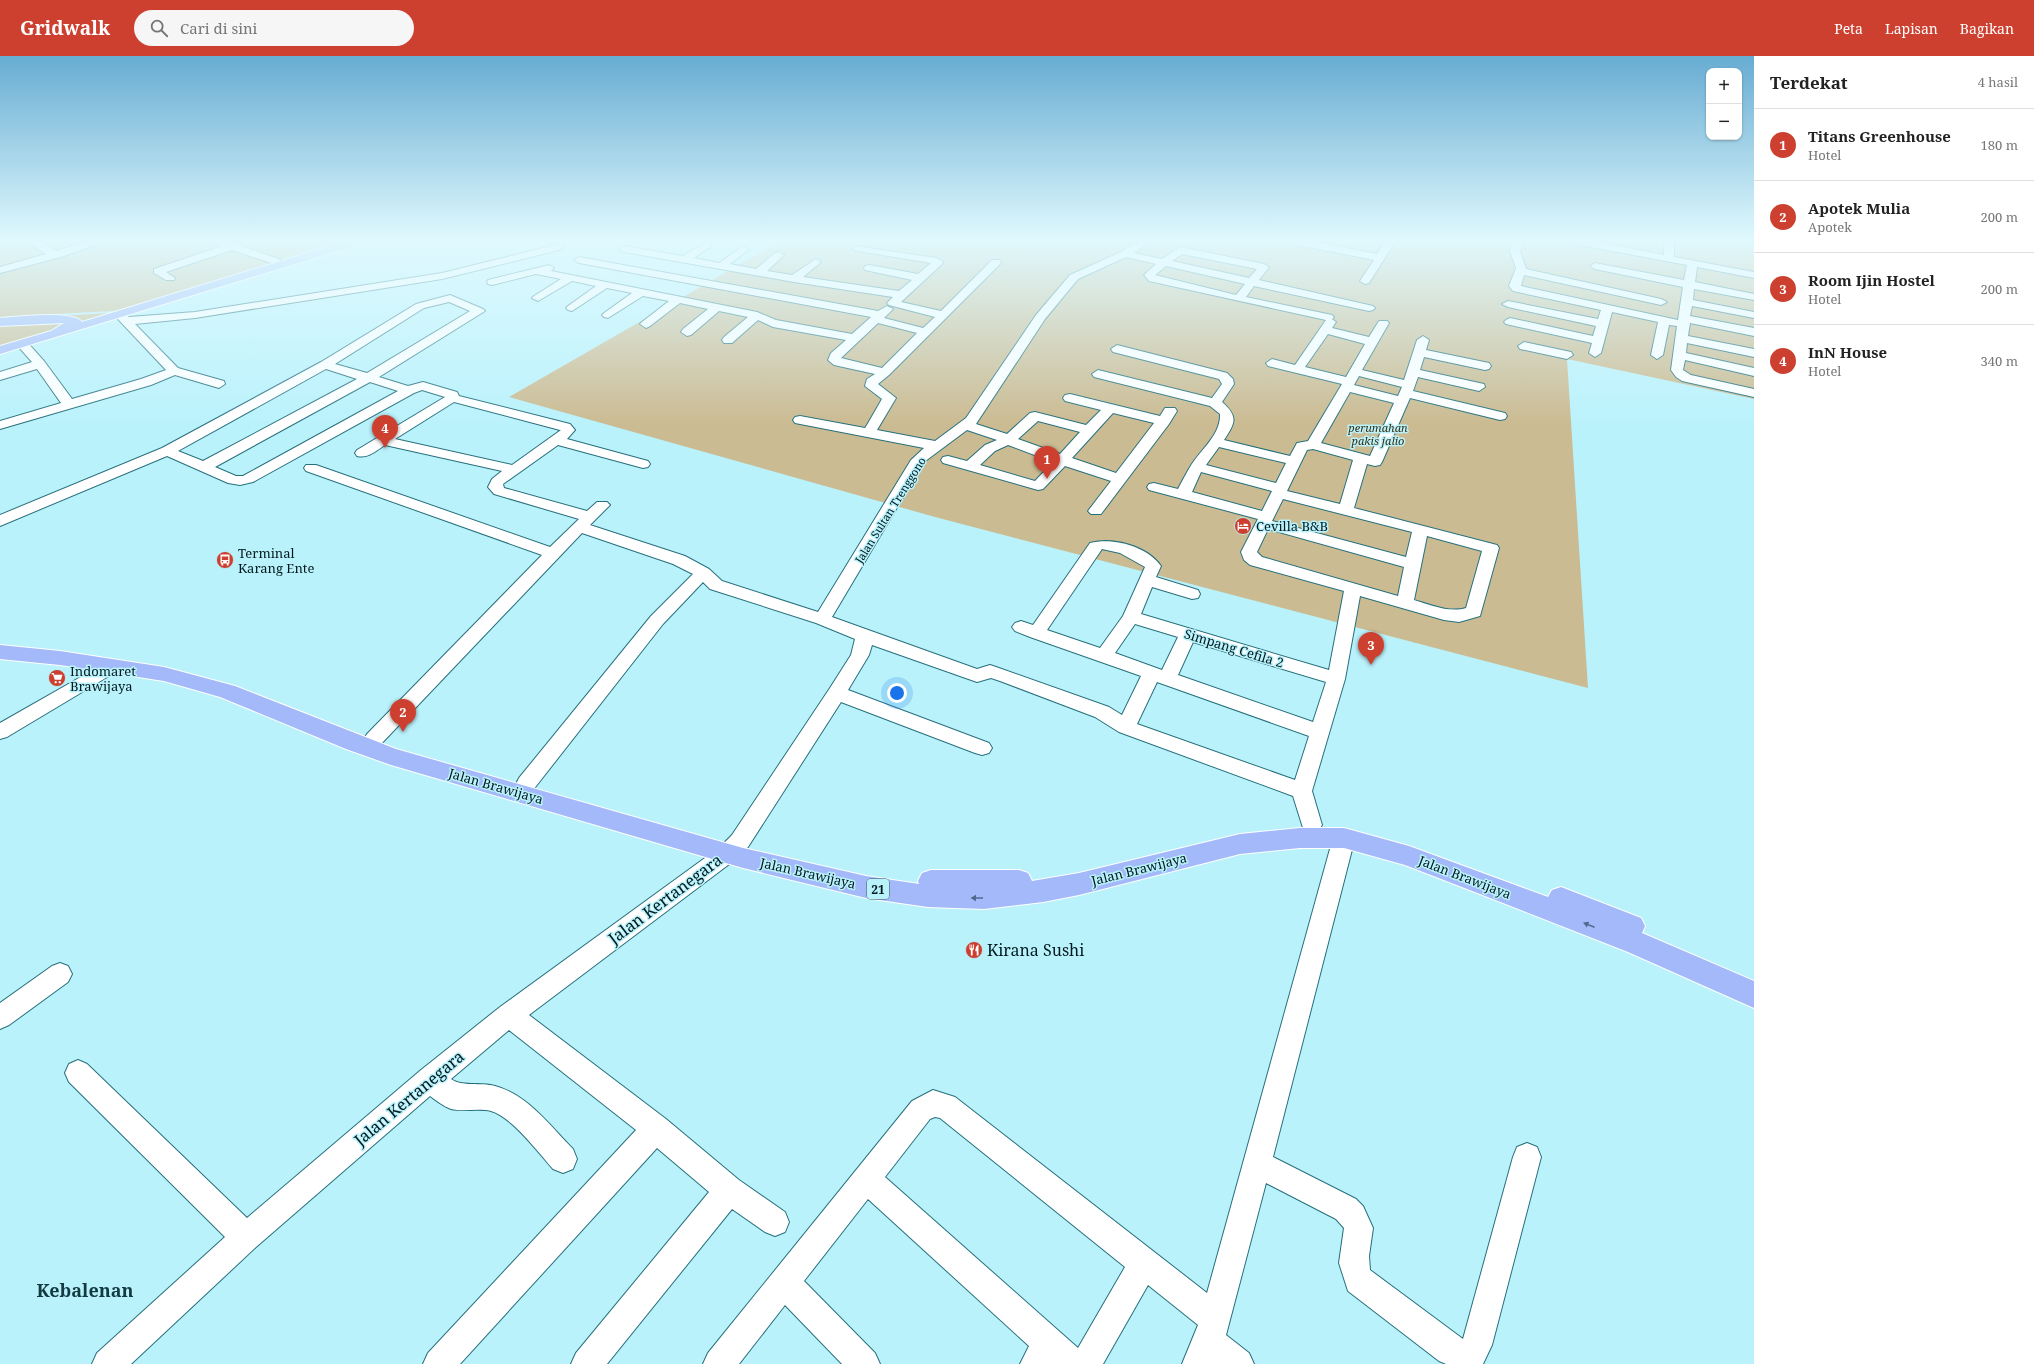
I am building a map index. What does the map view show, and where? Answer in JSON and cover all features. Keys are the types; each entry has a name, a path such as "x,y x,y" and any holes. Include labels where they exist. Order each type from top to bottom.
{"highway":[{"path":"0,322 68,319 109,313 151,301"},
{"path":"0,350 56,334 123,318 175,301"},
{"path":"56,334 75,322 68,319"},
{"name":"Jalan Brawijaya","path":"0,640 119,658 176,664 243,685 374,739 456,766 526,784 734,847 802,872 896,892 928,896 984,898 1079,884 1240,844 1300,838 1344,838 1409,856 1489,886 1638,944 1754,995"},
{"name":"Jalan Brawijaya","path":"0,652 164,674 227,691 347,740 391,756 734,847 909,879 946,882 1017,881 1084,869 1173,845 1265,827 1311,825 1365,831 1444,855 1597,911 1754,979"}],"street":[{"path":"123,318 195,315 292,301"},
{"path":"0,521 167,451 325,365 412,310 438,301"},
{"path":"203,467 368,378 479,311 457,301"},
{"path":"572,308 582,301"},
{"path":"608,316 629,301"},
{"path":"646,324 675,301"},
{"path":"689,301 757,315 773,323 854,338"},
{"path":"800,301 878,317 926,332"},
{"path":"885,372 834,360 835,356 895,301"},
{"path":"903,301 943,315"},
{"path":"868,433 889,402 889,398 871,386 872,382 885,372 957,301"},
{"name":"Jalan Sultan Trenggono","path":"822,619 918,460 925,453 967,426 1040,317 1053,301"},
{"path":"1253,301 1311,314 1327,323 1373,342"},
{"path":"1311,314 1321,301"},
{"path":"1337,301 1370,308"},
{"path":"1574,301 1664,320 1684,321 1754,332"},
{"path":"1657,301 1661,302"},
{"path":"1754,315 1686,302 1677,370 1680,374 1687,378 1754,393"},
{"path":"1508,304 1603,324"},
{"path":"687,332 717,307"},
{"path":"1595,353 1607,308"},
{"path":"728,340 757,315"},
{"path":"123,318 174,372 220,384"},
{"path":"1657,355 1664,320"},
{"path":"1510,322 1598,341"},
{"path":"1298,369 1327,323"},
{"path":"1313,445 1383,323"},
{"path":"1526,325 1524,350 1567,355"},
{"path":"1682,338 1754,353"},
{"path":"22,344 40,364 69,404"},
{"path":"1197,467 1279,491 1345,510 1420,530 1497,544 1474,612 1459,616 1444,614 1405,603 1351,596 1256,561 1250,557 1249,552 1264,520 1279,491 1294,461 1302,446 1313,445 1375,462 1405,393 1422,346 1485,363 1473,410"},
{"path":"1117,349 1223,376 1227,379 1228,384 1215,403"},
{"path":"1120,379 1140,355"},
{"path":"1679,356 1754,372"},
{"path":"1272,363 1351,380 1500,416"},
{"path":"0,376 40,364"},
{"path":"325,365 408,390"},
{"path":"0,425 146,382 174,372"},
{"path":"1413,372 1479,387"},
{"path":"1098,374 1215,403 1223,408 1228,417 1215,442 1197,467 1183,495"},
{"path":"167,451 233,480 240,481 248,479 408,390 419,386 452,395 452,398 565,427 568,430 566,433 498,482 495,487 499,491 584,522 679,560 703,573 716,585 822,619 977,676 990,671 1006,676 1102,712 1126,727 1302,791"},
{"path":"362,453 452,398"},
{"path":"1070,398 1110,408 1167,416 1096,511"},
{"path":"948,460 1038,486 1064,461 1088,430 1110,408"},
{"path":"969,467 990,448 999,436 1038,416 1088,430"},
{"path":"800,420 938,446"},
{"path":"967,426 1119,479"},
{"path":"383,440 515,470"},
{"path":"556,440 643,464"},
{"path":"1215,442 1294,461"},
{"path":"1345,510 1361,459"},
{"path":"311,468 553,553"},
{"path":"1154,487 1413,564"},
{"path":"374,739 553,553 602,505"},
{"path":"1405,603 1420,530"},
{"path":"1103,657 1131,616 1153,566 1148,560 1113,545 1099,544 1093,549 1029,630 1103,657 1320,732"},
{"path":"526,784 657,620 703,573"},
{"path":"1147,580 1192,594"},
{"path":"1311,825 1302,791 1336,679 1351,596"},
{"name":"Simpang Cefila 2","path":"1131,616 1336,679"},
{"path":"1126,727 1188,634"},
{"path":"734,847 837,693 860,655 865,636"},
{"path":"0,732 112,666"},
{"path":"837,693 982,748"},
{"path":"1207,1342 1258,1164 1344,838"},
{"name":"Jalan Kertanegara","path":"108,1364 246,1237 430,1079 509,1015 734,847"},
{"path":"0,1017 60,974"},
{"path":"509,1015 656,1129 729,1190 776,1222"},
{"path":"78,1073 246,1237"},
{"path":"430,1079 452,1096 478,1096 495,1099 516,1110 563,1159"},
{"path":"719,1364 921,1110 933,1103 946,1106 1144,1263 1207,1342 1238,1364"},
{"path":"439,1364 656,1129"},
{"path":"1258,1164 1346,1210 1356,1220 1359,1232 1353,1260 1356,1274 1360,1280 1450,1350 1467,1356 1472,1353 1477,1345 1527,1157"},
{"path":"866,1178 1043,1354 1076,1364"},
{"path":"587,1364 729,1190"},
{"path":"1083,1364 1089,1359 1144,1263"},
{"path":"784,1282 864,1364"}],"green space":[{"path":"0,301 158,301 131,310 0,317"},
{"name":"perumahan pakis jalio","path":"676,301 1754,301 1754,399 1567,359 1588,688 935,517 509,397"},
{"path":"130,312 0,353 0,319"}],"place":[{"name":"InN House","path":"385,448"},
{"name":"Titans Greenhouse","path":"1047,479"},
{"name":"Cevilla B&B","path":"1243,526"},
{"name":"Terminal Karang Ente","path":"225,560"},
{"name":"Room Ijin Hostel","path":"1371,665"},
{"name":"Indomaret Brawijaya","path":"57,678"},
{"name":"Apotek Mulia","path":"403,732"},
{"name":"Kirana Sushi","path":"974,950"}],"district":[{"name":"Kebalenan","path":"85,1290"}]}
